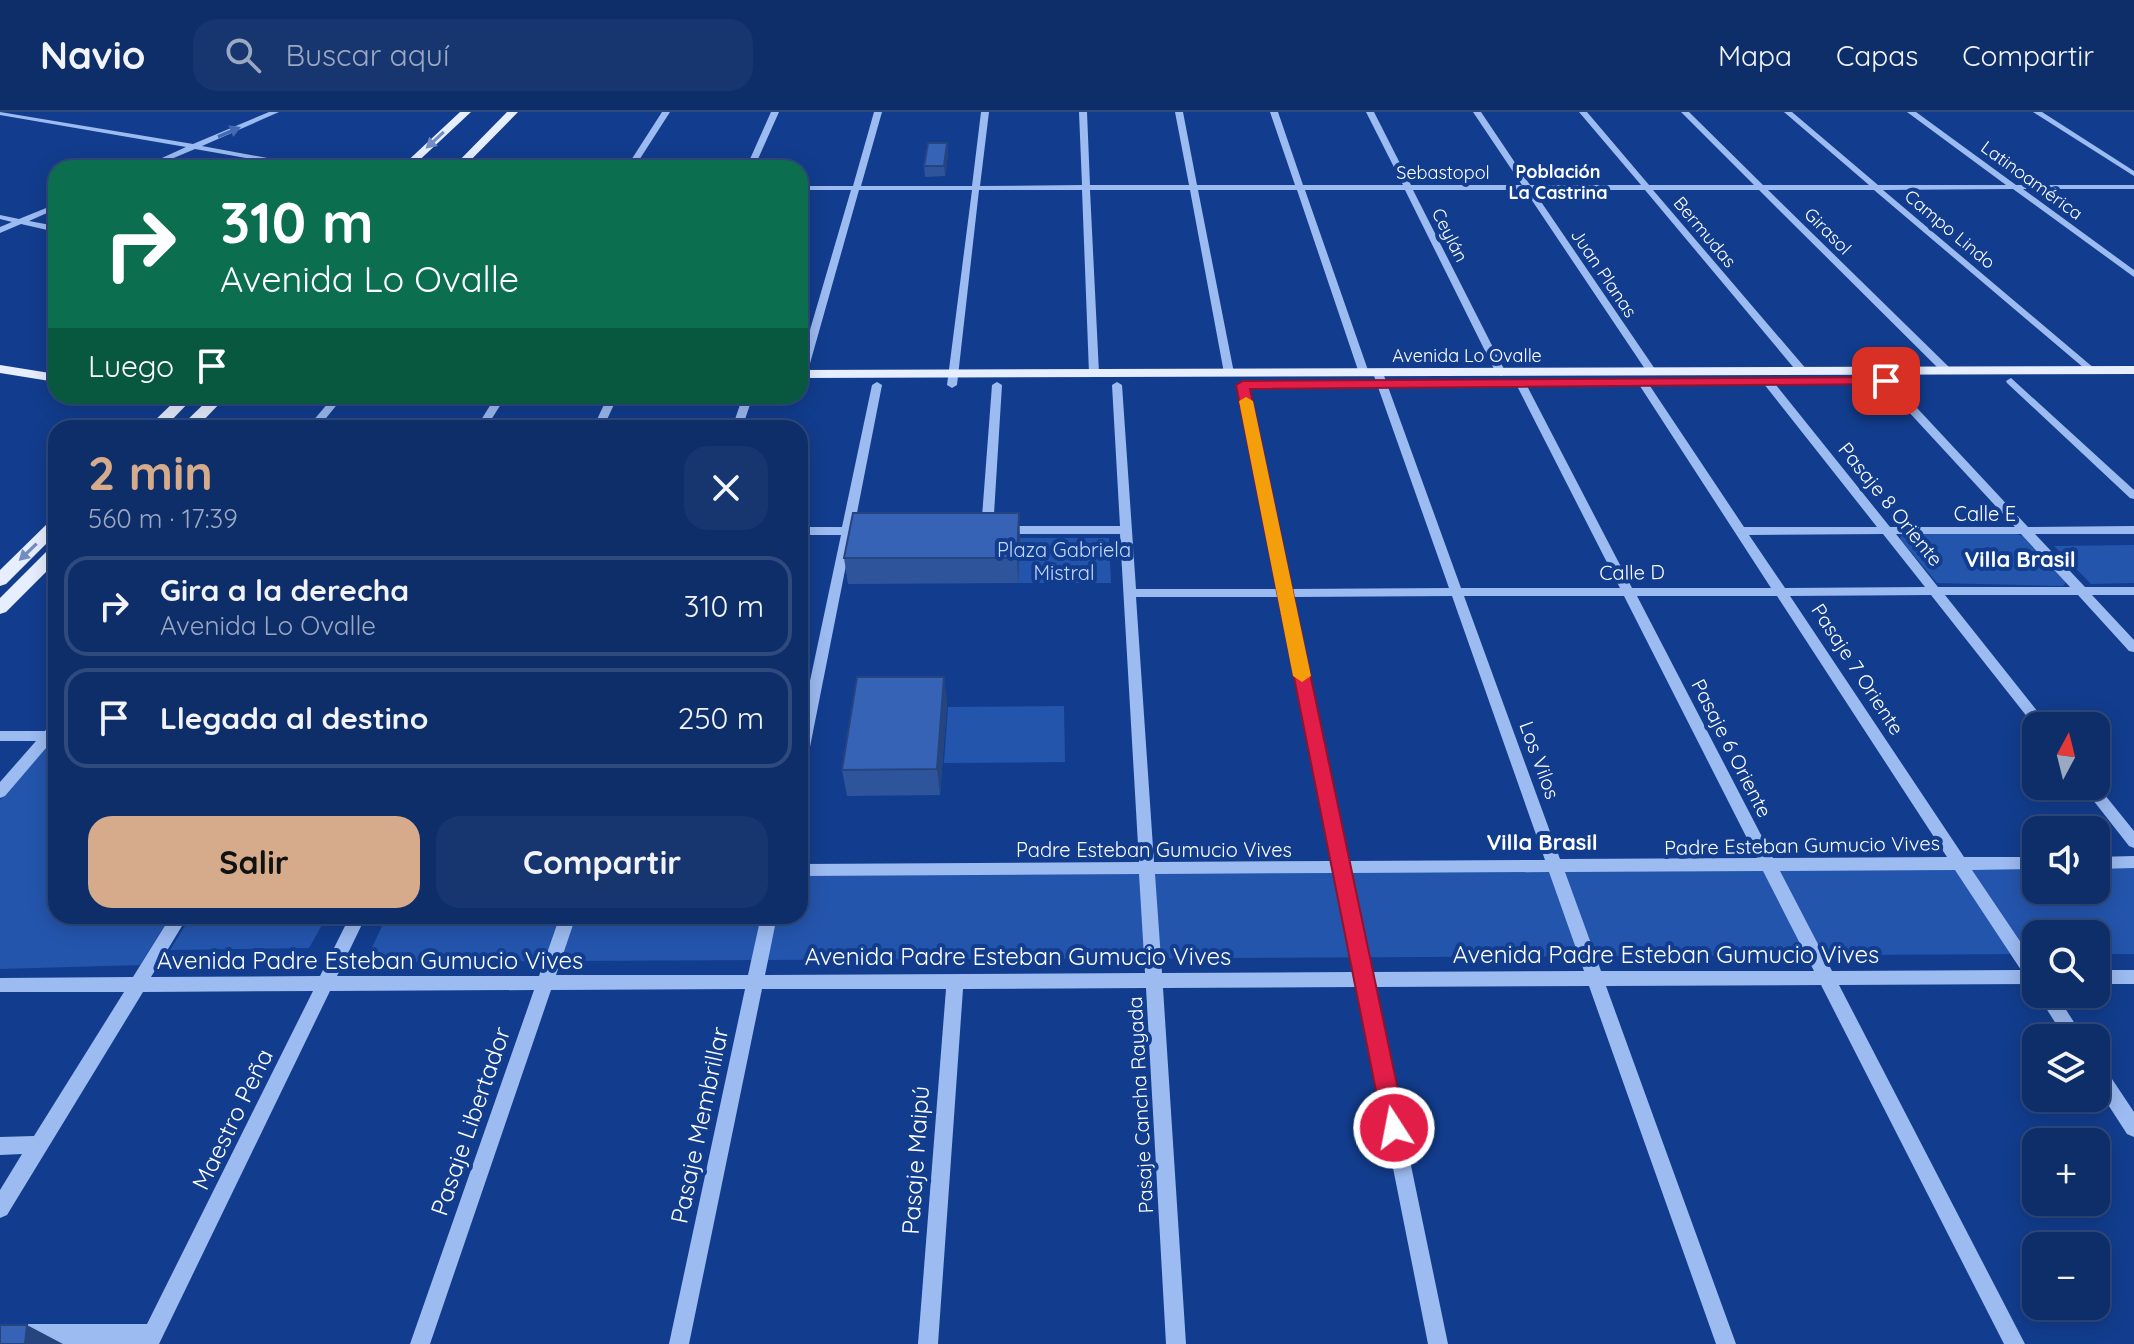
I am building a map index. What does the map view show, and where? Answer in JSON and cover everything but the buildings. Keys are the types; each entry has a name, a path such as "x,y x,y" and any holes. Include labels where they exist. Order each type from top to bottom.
{"main road":[{"path":"414,160 466,112"},
{"path":"465,160 513,112"},
{"path":"0,369 48,375"},
{"name":"Avenida Lo Ovalle","path":"808,379 877,385 1094,373 1229,373 1521,384 1803,372 2134,370"},
{"name":"Avenida Lo Ovalle","path":"808,378 952,380 997,385 1243,385 1501,373 1768,382 2134,381"},
{"path":"163,420 180,404"},
{"path":"195,420 212,404"},
{"path":"0,580 48,533"},
{"path":"0,608 48,560"}],"street":[{"path":"163,160 275,112"},
{"path":"635,160 666,112"},
{"path":"754,160 775,112"},
{"path":"808,354 878,112"},
{"path":"952,380 985,112"},
{"path":"1083,112 1094,373"},
{"path":"1179,112 1229,373"},
{"name":"Los Vilos","path":"1274,112 1300,188 1456,594 1726,1344"},
{"name":"Ceylán","path":"1370,112 1501,373"},
{"name":"Juan Planas","path":"1477,112 1648,378"},
{"name":"Bermudas","path":"1583,112 1803,372"},
{"name":"Girasol","path":"1685,112 1948,372"},
{"name":"Campo Lindo","path":"1788,112 2091,371"},
{"name":"Latinoamérica","path":"1911,112 2134,274"},
{"path":"2037,112 2134,174"},
{"path":"0,113 270,160"},
{"path":"0,119 237,160"},
{"name":"Sebastopol","path":"808,188 2134,187"},
{"path":"0,230 48,209"},
{"path":"0,217 48,227"},
{"name":"Pasaje 7 Oriente","path":"1648,378 1741,531 2022,956"},
{"path":"1886,381 2134,648"},
{"path":"2011,381 2134,496"},
{"name":"Pasaje 8 Oriente","path":"1768,382 2031,712"},
{"name":"Pasaje 6 Oriente","path":"1521,384 2015,1344"},
{"path":"808,723 877,385"},
{"path":"987,530 997,385"},
{"name":"Pasaje Cancha Rayada","path":"1117,385 1176,1344"},
{"path":"1243,385 1438,1344"},
{"path":"319,420 332,404"},
{"path":"971,530 1126,530"},
{"name":"Calle E","path":"1741,531 2134,530"},
{"path":"808,531 863,531"},
{"name":"Calle D","path":"1130,593 2134,591"},
{"path":"0,736 48,733"},
{"path":"0,792 48,739"},
{"path":"2100,800 2134,842"},
{"path":"2110,863 2134,862"},
{"name":"Padre Esteban Gumucio Vives","path":"808,870 2022,863"},
{"path":"0,1208 175,924"},
{"name":"Maestro Peña","path":"151,1339 354,924"},
{"name":"Pasaje Libertador","path":"420,1344 565,924"},
{"name":"Pasaje Membrillar","path":"679,1344 767,924"},
{"name":"Avenida Padre Esteban Gumucio Vives","path":"0,985 2022,977"},
{"path":"2110,977 2134,977"},
{"name":"Pasaje Maipú","path":"928,1344 955,981"},
{"path":"2110,1091 2134,1128"},
{"path":"0,1146 39,1145"},
{"path":"0,1334 151,1339"}],"green space":[{"path":"2014,533 2025,537 2066,582 2063,586 1937,583 1900,539 1902,534"},
{"name":"Plaza Gabriela Mistral","path":"1020,538 1109,538 1111,583 1018,583"},
{"path":"2134,545 2134,583 2091,584 2054,546"},
{"path":"1064,706 1065,762 944,763 948,707"},
{"path":"48,744 48,924 166,924 140,965 0,969 0,800"},
{"path":"2022,868 2022,904 2110,904 2110,868 2134,868 2134,954 2110,954 2110,920 2022,920 2022,954 365,962 383,924 808,924 808,875"},
{"path":"186,924 322,924 309,948 170,950"}],"slow traffic":[{"path":"1246,401 1302,676"}],"district":[{"name":"Población La Castrina","path":"1558,181"},
{"name":"Villa Brasil","path":"2020,559"},
{"name":"Villa Brasil","path":"1542,842"}],"route":[{"path":"1394,1128 1243,385 1886,381"}]}
